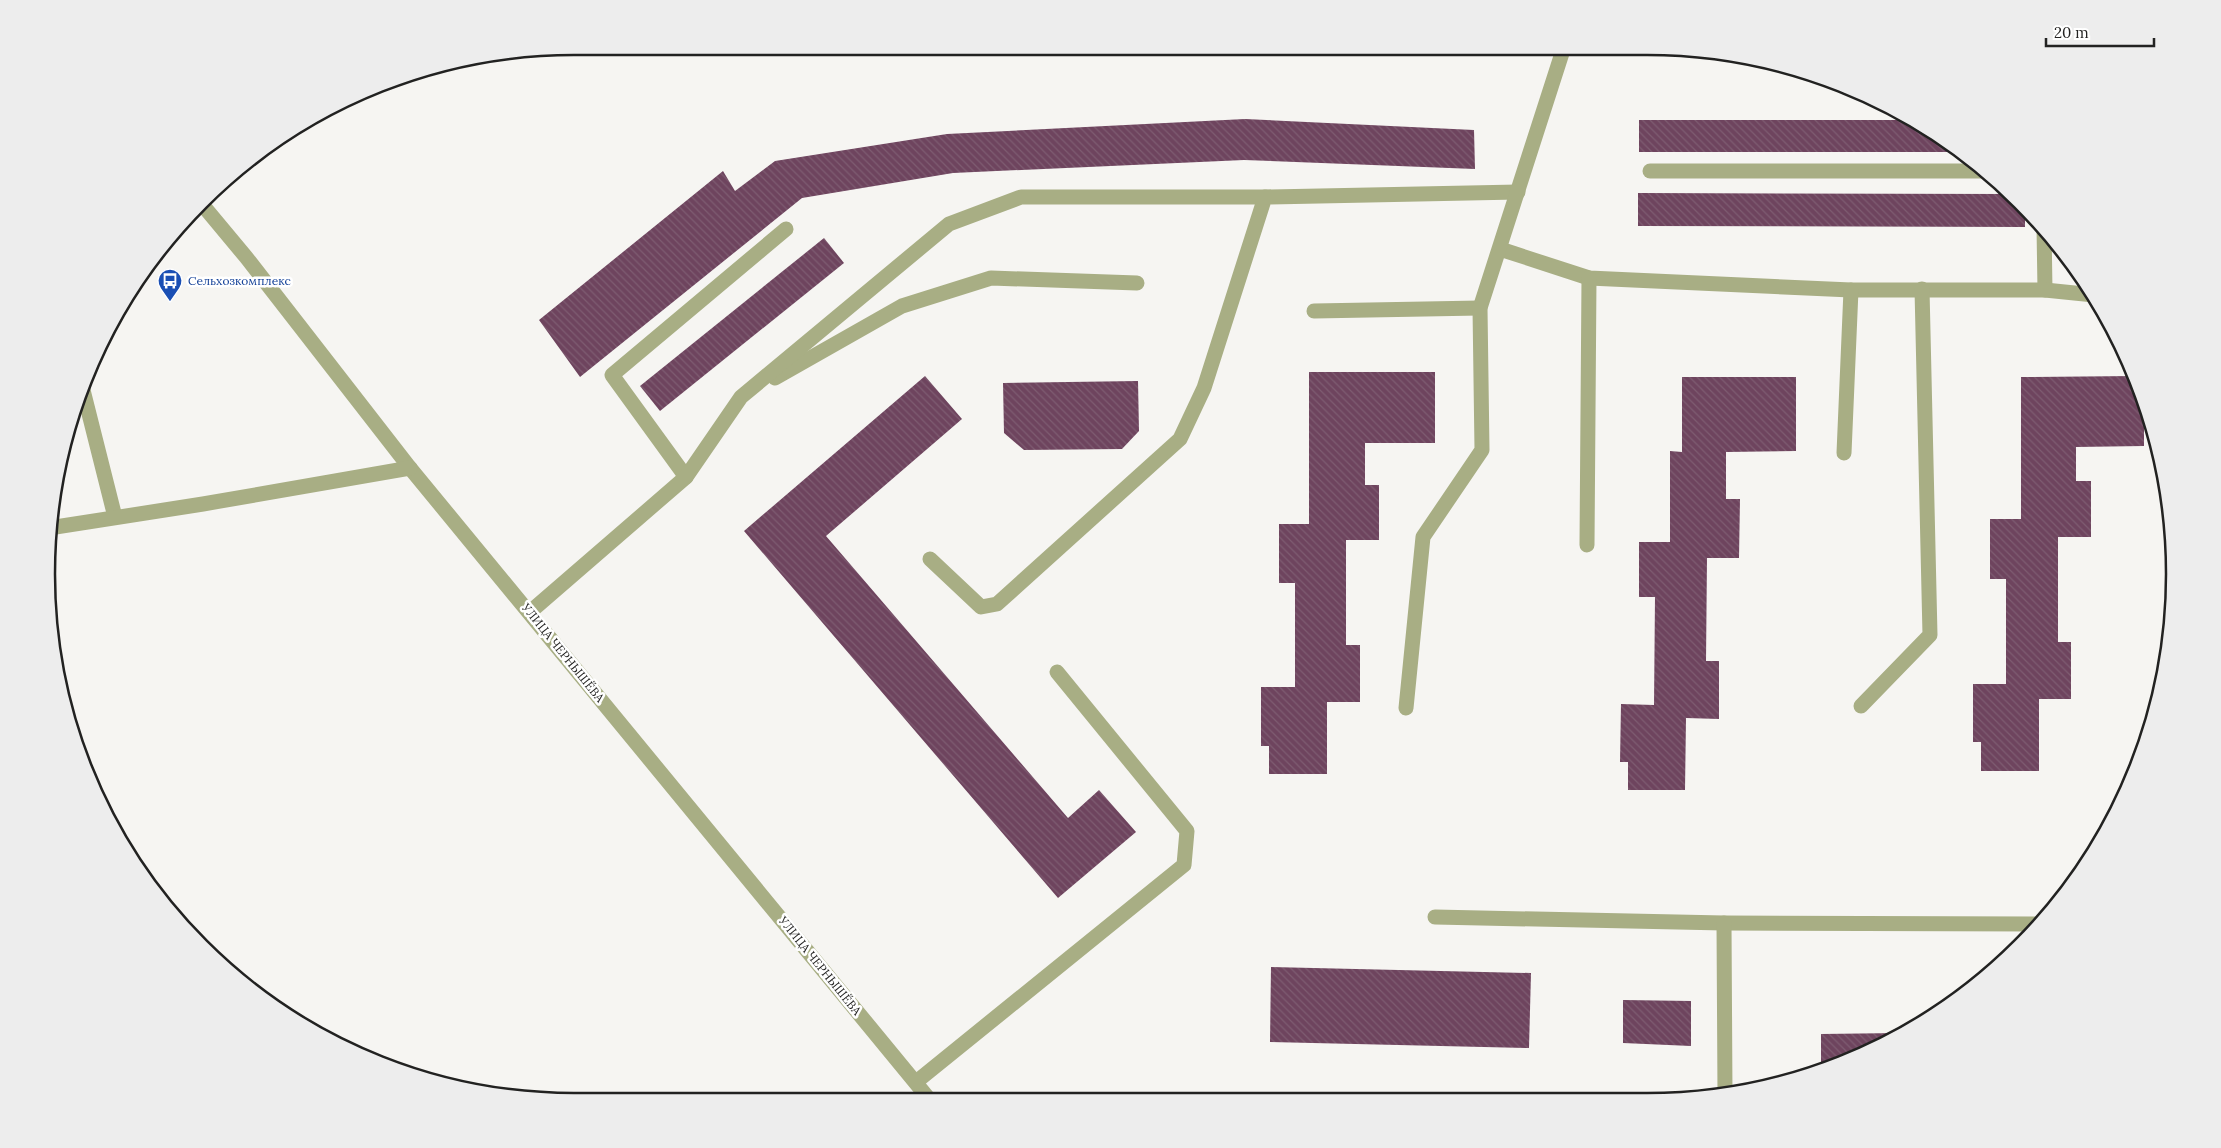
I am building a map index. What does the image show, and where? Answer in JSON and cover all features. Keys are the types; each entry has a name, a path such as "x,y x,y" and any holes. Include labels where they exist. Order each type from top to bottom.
{"street":[{"path":"1406,708 1423,537 1482,450 1480,308 1561,55"},
{"path":"1650,171 1974,171"},
{"path":"530,612 686,477 741,397 949,224 1021,197 1265,197 1518,192"},
{"path":"930,559 981,607 997,604 1180,439 1204,388 1265,197"},
{"name":"УЛИЦА ЧЕРНЫШЁВА","path":"205,209 410,468 924,1093"},
{"path":"686,477 612,375 786,229"},
{"path":"2044,241 2045,290"},
{"path":"1500,249 1589,278 1851,290 2045,290 2084,294"},
{"path":"741,397 902,306 991,278 1137,282"},
{"path":"1587,544 1589,278"},
{"path":"1861,706 1930,635 1922,289"},
{"path":"1844,453 1851,290"},
{"path":"1314,311 1480,308"},
{"path":"86,400 115,517"},
{"path":"57,527 410,468"},
{"path":"916,1082 1184,865 1188,830 1056,672"},
{"path":"1435,918 1724,923 2030,924"},
{"path":"1724,923 1725,1087"}],"building":[{"path":"1245,119 1474,130 1475,169 1244,160 953,173 802,198 580,377 539,320 723,171 735,191 775,161 947,134"},
{"path":"1639,120 1897,120 1949,152 1639,152"},
{"path":"1638,193 2000,194 2025,219 2025,227 1638,226"},
{"path":"824,238 844,263 660,411 640,386"},
{"path":"1309,372 1435,372 1435,443 1365,443 1365,485 1379,485 1379,540 1346,540 1346,645 1360,645 1360,702 1327,702 1327,774 1269,774 1269,746 1261,746 1261,687 1295,687 1295,583 1279,583 1279,524 1309,524"},
{"path":"925,376 962,419 826,536 1068,818 1099,790 1136,832 1058,898 744,531"},
{"path":"2126,376 2144,427 2144,446 2076,447 2076,481 2091,481 2091,537 2058,537 2058,642 2071,642 2071,699 2039,699 2039,771 1981,771 1981,742 1973,742 1973,684 2006,684 2006,579 1990,579 1990,519 2021,519 2021,377"},
{"path":"1682,377 1796,377 1796,451 1726,452 1726,499 1740,499 1739,558 1707,558 1706,661 1719,661 1719,719 1686,718 1685,790 1628,790 1628,762 1620,762 1621,704 1654,705 1655,597 1639,597 1639,542 1670,542 1670,451 1682,452"},
{"path":"1138,381 1139,431 1122,449 1024,450 1004,433 1003,383"},
{"path":"1271,967 1531,973 1529,1048 1270,1042"},
{"path":"1623,1000 1691,1001 1691,1046 1623,1043"},
{"path":"1888,1033 1821,1062 1821,1034"}],"place":[{"name":"Сельхозкомплекс","path":"170,302"}]}
